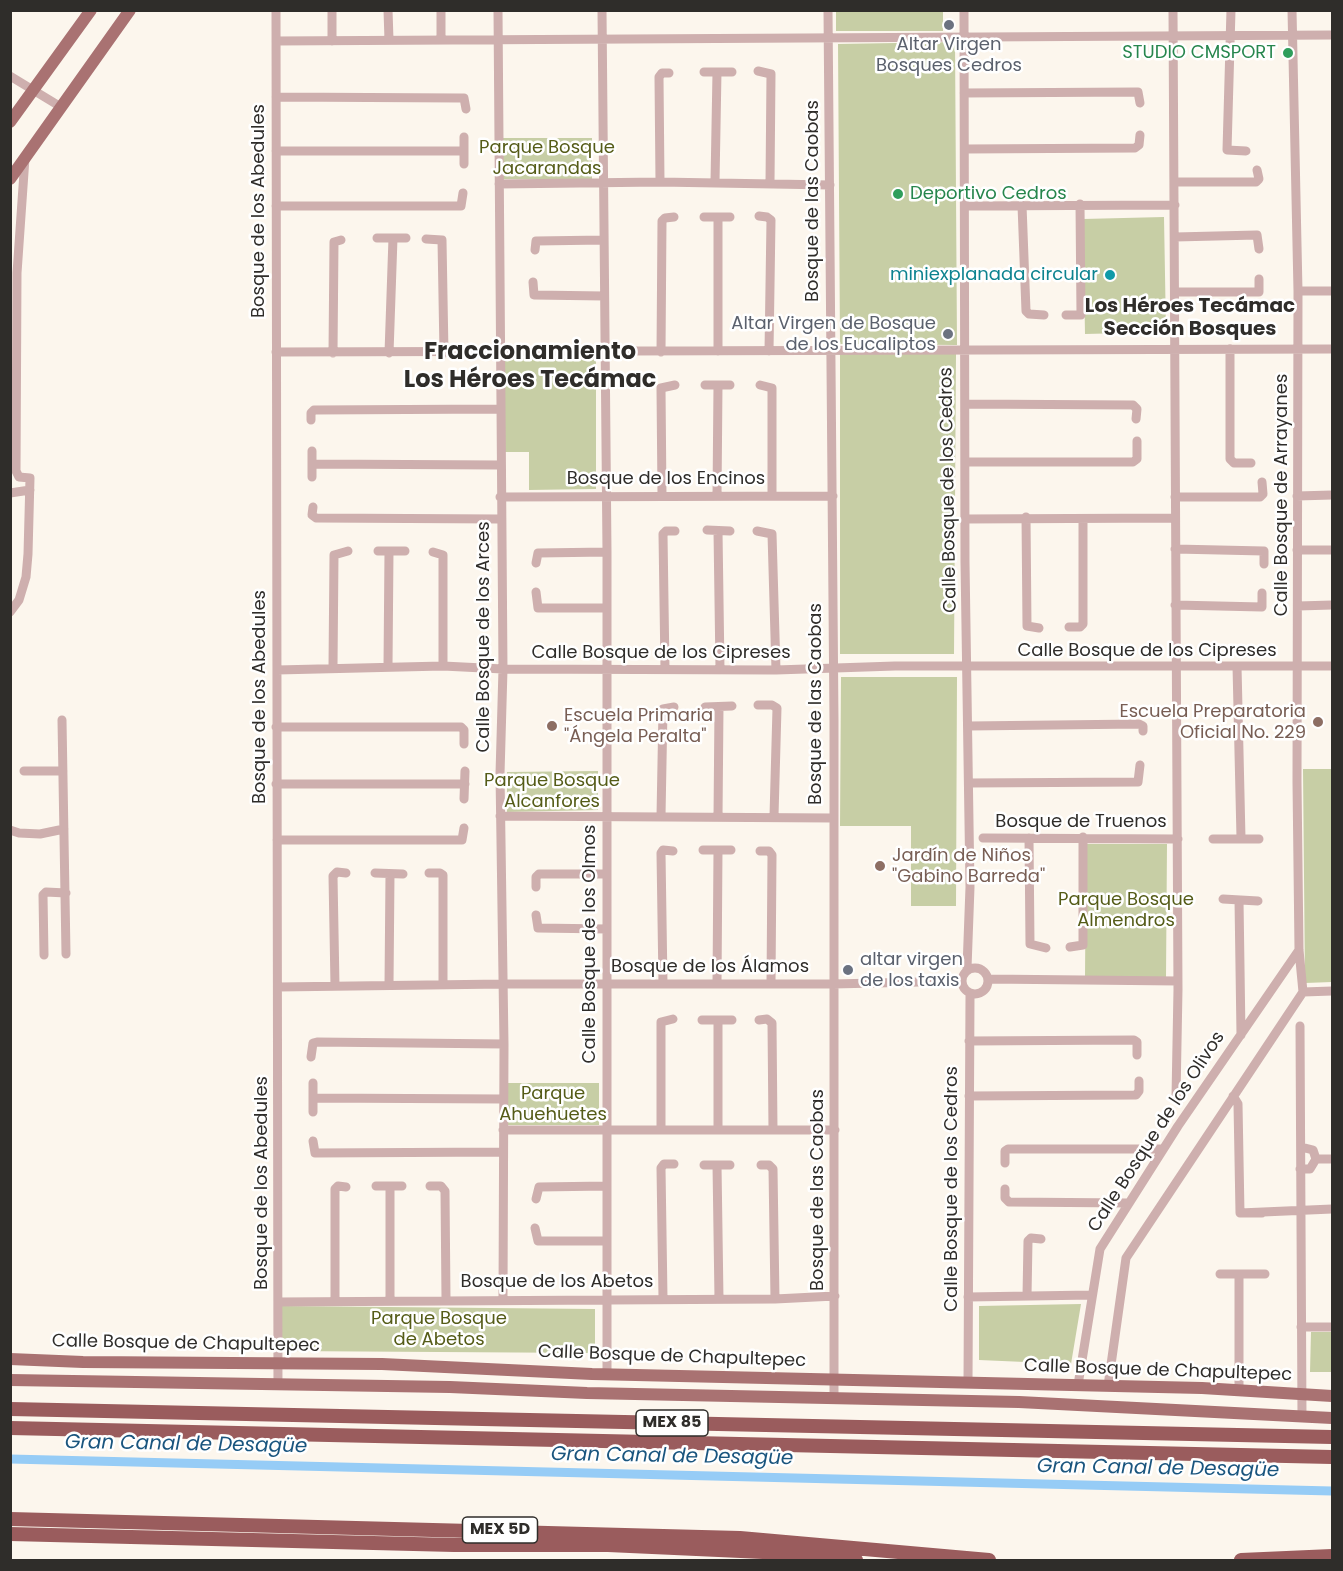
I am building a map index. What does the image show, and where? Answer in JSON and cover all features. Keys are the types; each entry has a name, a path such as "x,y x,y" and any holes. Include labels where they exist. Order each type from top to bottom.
{"highway":[{"name":"MEX 85","path":"10,1409 1332,1437"},
{"name":"MEX 85","path":"10,1428 1332,1457"},
{"name":"MEX 5D","path":"10,1519 740,1538 989,1560"},
{"name":"MEX 5D","path":"10,1534 454,1545 608,1545 785,1553 856,1560"},
{"path":"1241,1560 1332,1556"}],"main road":[{"path":"10,122 91,10"},
{"path":"10,179 130,10"},
{"name":"Calle Bosque de Chapultepec","path":"10,1359 83,1362 382,1364 607,1374 1239,1390 1332,1396"},
{"name":"Calle Bosque de Chapultepec","path":"10,1380 278,1384 1019,1402 1332,1418"}],"street":[{"name":"Bosque de los Abedules","path":"276,10 278,1384"},
{"path":"332,10 332,41"},
{"path":"388,10 389,40"},
{"path":"441,10 441,40"},
{"name":"Calle Bosque de los Arces","path":"498,10 502,669 500,816 504,1044 503,1299"},
{"name":"Calle Bosque de los Olmos","path":"602,10 604,497 607,552 607,1374"},
{"name":"Bosque de las Caobas","path":"828,10 833,496 834,1398"},
{"name":"Calle Bosque de los Cedros","path":"964,10 963,93 966,149 964,349 970,887 968,968"},
{"path":"1173,10 1175,666 1178,838 1176,1097"},
{"path":"1231,10 1227,150 1246,151"},
{"name":"Calle Bosque de Arrayanes","path":"1292,10 1298,291 1299,950 1303,992"},
{"path":"276,41 1332,35"},
{"path":"758,71 771,74 770,183"},
{"path":"704,72 732,72"},
{"path":"715,182 717,72"},
{"path":"660,182 659,77 662,73 669,73"},
{"path":"10,76 61,107"},
{"path":"963,93 1138,92 1140,103"},
{"path":"276,97 464,98 466,109"},
{"path":"966,149 1137,147 1140,135"},
{"path":"464,138 464,164"},
{"path":"276,151 464,151"},
{"path":"10,612 19,600 26,577 30,490 30,478 20,477 16,473 14,391 14,269 25,158"},
{"path":"1175,182 1256,182 1259,179 1257,170"},
{"path":"499,184 715,182 830,184"},
{"path":"276,206 461,206 463,193"},
{"path":"1065,315 1081,315 1080,204"},
{"path":"1022,205 1026,311 1029,314 1044,315"},
{"path":"966,206 1175,205"},
{"path":"759,216 771,220 769,351"},
{"path":"661,352 662,221 665,218 674,217"},
{"path":"704,217 730,217"},
{"path":"718,217 718,351"},
{"path":"1175,237 1257,235 1259,249"},
{"path":"377,238 405,238"},
{"path":"389,353 393,238"},
{"path":"426,239 442,240 444,353"},
{"path":"333,353 334,242 341,240"},
{"path":"535,250 536,241 604,240"},
{"path":"1175,292 1259,292 1259,279"},
{"path":"533,282 534,295 604,296"},
{"path":"1298,291 1332,291"},
{"path":"276,352 604,353 964,349 1332,349"},
{"path":"1230,349 1230,459 1234,463 1251,463"},
{"path":"662,496 661,388 675,385"},
{"path":"705,385 730,386"},
{"path":"717,496 718,385"},
{"path":"760,385 772,387 772,495"},
{"path":"965,404 1133,405 1137,409 1136,419"},
{"path":"311,420 310,413 314,410 499,409"},
{"path":"965,462 1133,462 1137,459 1137,441"},
{"path":"312,451 312,477"},
{"path":"312,464 500,465"},
{"path":"1175,497 1260,497 1263,494 1262,482"},
{"path":"10,493 30,490"},
{"path":"1297,496 1332,495"},
{"name":"Bosque de los Encinos","path":"500,497 833,496"},
{"path":"314,507 312,515 316,518 500,519"},
{"path":"1026,517 1027,626 1039,628"},
{"path":"966,519 1175,518"},
{"path":"1069,627 1080,627 1083,624 1083,519"},
{"path":"706,530 730,531"},
{"path":"665,669 663,534 666,531 675,531"},
{"path":"718,531 720,669"},
{"path":"757,531 772,534 776,670"},
{"path":"1175,549 1264,551 1264,564"},
{"path":"1297,550 1332,549"},
{"path":"378,551 405,551"},
{"path":"388,666 389,551"},
{"path":"333,667 334,555 338,552 348,552"},
{"path":"433,552 443,555 443,666"},
{"path":"536,564 538,553 607,552"},
{"path":"536,592 538,608 607,608"},
{"path":"1175,604 1262,608 1262,593"},
{"path":"1298,606 1332,605"},
{"name":"Calle Bosque de los Cipreses","path":"277,670 388,666 502,669 776,670 833,667 1237,666 1299,668 1332,666"},
{"path":"1237,666 1241,838"},
{"path":"758,705 772,705 777,708 774,816"},
{"path":"718,706 718,817"},
{"path":"705,707 732,706"},
{"path":"662,816 663,709 674,707"},
{"path":"62,720 66,954"},
{"path":"969,726 1139,724 1143,726 1143,731"},
{"path":"276,728 461,727 464,730 464,744"},
{"path":"969,783 1138,782 1140,765"},
{"path":"24,771 63,771"},
{"path":"464,799 465,771"},
{"path":"276,784 465,784"},
{"path":"500,816 833,818"},
{"path":"277,840 462,840 464,828"},
{"path":"10,830 40,834 64,829"},
{"path":"1070,947 1083,945 1083,837"},
{"name":"Bosque de Truenos","path":"983,838 1178,838"},
{"path":"1029,838 1030,944 1046,948"},
{"path":"1213,839 1259,839"},
{"path":"663,984 661,853 663,850 673,851"},
{"path":"703,850 731,850"},
{"path":"717,979 718,850"},
{"path":"759,851 769,851 772,855 772,981"},
{"path":"335,986 333,876 337,872 346,873"},
{"path":"375,873 403,874"},
{"path":"429,873 443,875 443,984"},
{"path":"389,985 390,874"},
{"path":"536,887 536,876 539,874 606,874"},
{"path":"44,955 43,896 46,892 66,893"},
{"path":"1223,899 1258,901"},
{"path":"1239,900 1241,1035"},
{"path":"536,915 538,928 606,929"},
{"name":"Calle Bosque de los Olivos","path":"1078,1385 1100,1249 1163,1149 1299,950"},
{"path":"968,968 981,968 988,979 983,994 970,996 964,990 962,981 968,968"},
{"name":"Bosque de los Álamos","path":"278,987 663,984 717,979 833,984 962,981"},
{"path":"988,979 1178,981"},
{"path":"1108,1386 1126,1258 1303,992 1332,991"},
{"name":"Calle Bosque de los Cedros","path":"968,1382 970,996"},
{"path":"661,1130 661,1022 673,1019"},
{"path":"759,1020 767,1019 772,1023 772,1130"},
{"path":"702,1020 732,1020"},
{"path":"718,1020 718,1130"},
{"path":"1300,1026 1302,1417"},
{"path":"969,1041 1134,1040 1137,1042 1137,1055"},
{"path":"311,1057 313,1044 316,1041 504,1044"},
{"path":"969,1096 1136,1095 1139,1091 1139,1081"},
{"path":"313,1083 313,1112"},
{"path":"1233,1096 1238,1104 1240,1213"},
{"path":"313,1098 504,1099"},
{"path":"503,1130 835,1130"},
{"path":"313,1141 315,1153 503,1152"},
{"path":"1301,1147 1312,1150 1316,1159"},
{"path":"1005,1163 1005,1151 1008,1149 1163,1149"},
{"path":"1316,1159 1332,1159"},
{"path":"1300,1169 1310,1169 1316,1159"},
{"path":"663,1298 661,1168 664,1164 674,1164"},
{"path":"704,1165 730,1165"},
{"path":"717,1165 719,1299"},
{"path":"760,1165 769,1165 772,1169 775,1299"},
{"path":"335,1301 335,1190 338,1186 346,1187"},
{"path":"376,1186 402,1186"},
{"path":"390,1186 390,1300"},
{"path":"430,1186 441,1186 445,1191 446,1299"},
{"path":"536,1199 536,1189 539,1187 607,1186"},
{"path":"1005,1189 1005,1198 1009,1202 1128,1203"},
{"path":"1240,1213 1332,1209"},
{"path":"1240,1213 1262,1213"},
{"path":"535,1228 538,1241 607,1241"},
{"path":"1027,1296 1028,1241 1031,1238 1041,1239"},
{"path":"1221,1274 1265,1274"},
{"path":"1239,1274 1239,1390"},
{"path":"968,1297 1092,1295"},
{"name":"Bosque de los Abetos","path":"278,1302 607,1298 775,1299 835,1296"},
{"path":"1301,1327 1332,1327"}],"green space":[{"path":"836,11 943,11 943,31 836,31"},
{"name":"Deportivo Cedros","path":"955,42 957,345 840,344 838,44"},
{"name":"Parque Bosque Jacarandas","path":"502,138 592,138 592,179 502,179"},
{"path":"1164,217 1166,332 1085,334 1083,219"},
{"path":"840,354 956,354 954,654 840,654"},
{"path":"504,358 596,358 596,489 529,490 529,452 504,452"},
{"path":"841,677 957,677 956,906 911,906 911,826 840,826"},
{"path":"1303,769 1332,769 1332,982 1305,983"},
{"name":"Parque Bosque Alcanfores","path":"598,771 598,810 507,812 507,772"},
{"name":"Parque Bosque Almendros","path":"1086,844 1167,844 1166,977 1085,977"},
{"name":"Parque Ahuehuetes","path":"508,1083 599,1083 599,1125 507,1125"},
{"path":"1081,1304 1071,1364 979,1360 979,1306"},
{"name":"Parque Bosque de Abetos","path":"282,1306 595,1309 595,1353 282,1351"},
{"path":"1311,1332 1332,1332 1332,1372 1310,1372"}],"waterway":[{"name":"Gran Canal de Desagüe","path":"10,1459 1332,1491"}],"place":[{"name":"Altar Virgen Bosques Cedros","path":"949,25"},
{"name":"STUDIO CMSPORT","path":"1288,53"},
{"name":"Deportivo Cedros","path":"898,194"},
{"name":"miniexplanada circular","path":"1110,275"},
{"name":"Altar Virgen de Bosque de los Eucaliptos","path":"948,334"},
{"name":"Escuela Preparatoria Oficial No. 229","path":"1318,722"},
{"name":"Escuela Primaria \"Ángela Peralta\"","path":"552,726"},
{"name":"Jardín de Niños \"Gabino Barreda\"","path":"880,866"},
{"name":"altar virgen de los taxis","path":"848,970"}],"district":[{"name":"Los Héroes Tecámac Sección Bosques","path":"1190,318"},
{"name":"Fraccionamiento Los Héroes Tecámac","path":"530,367"}]}
